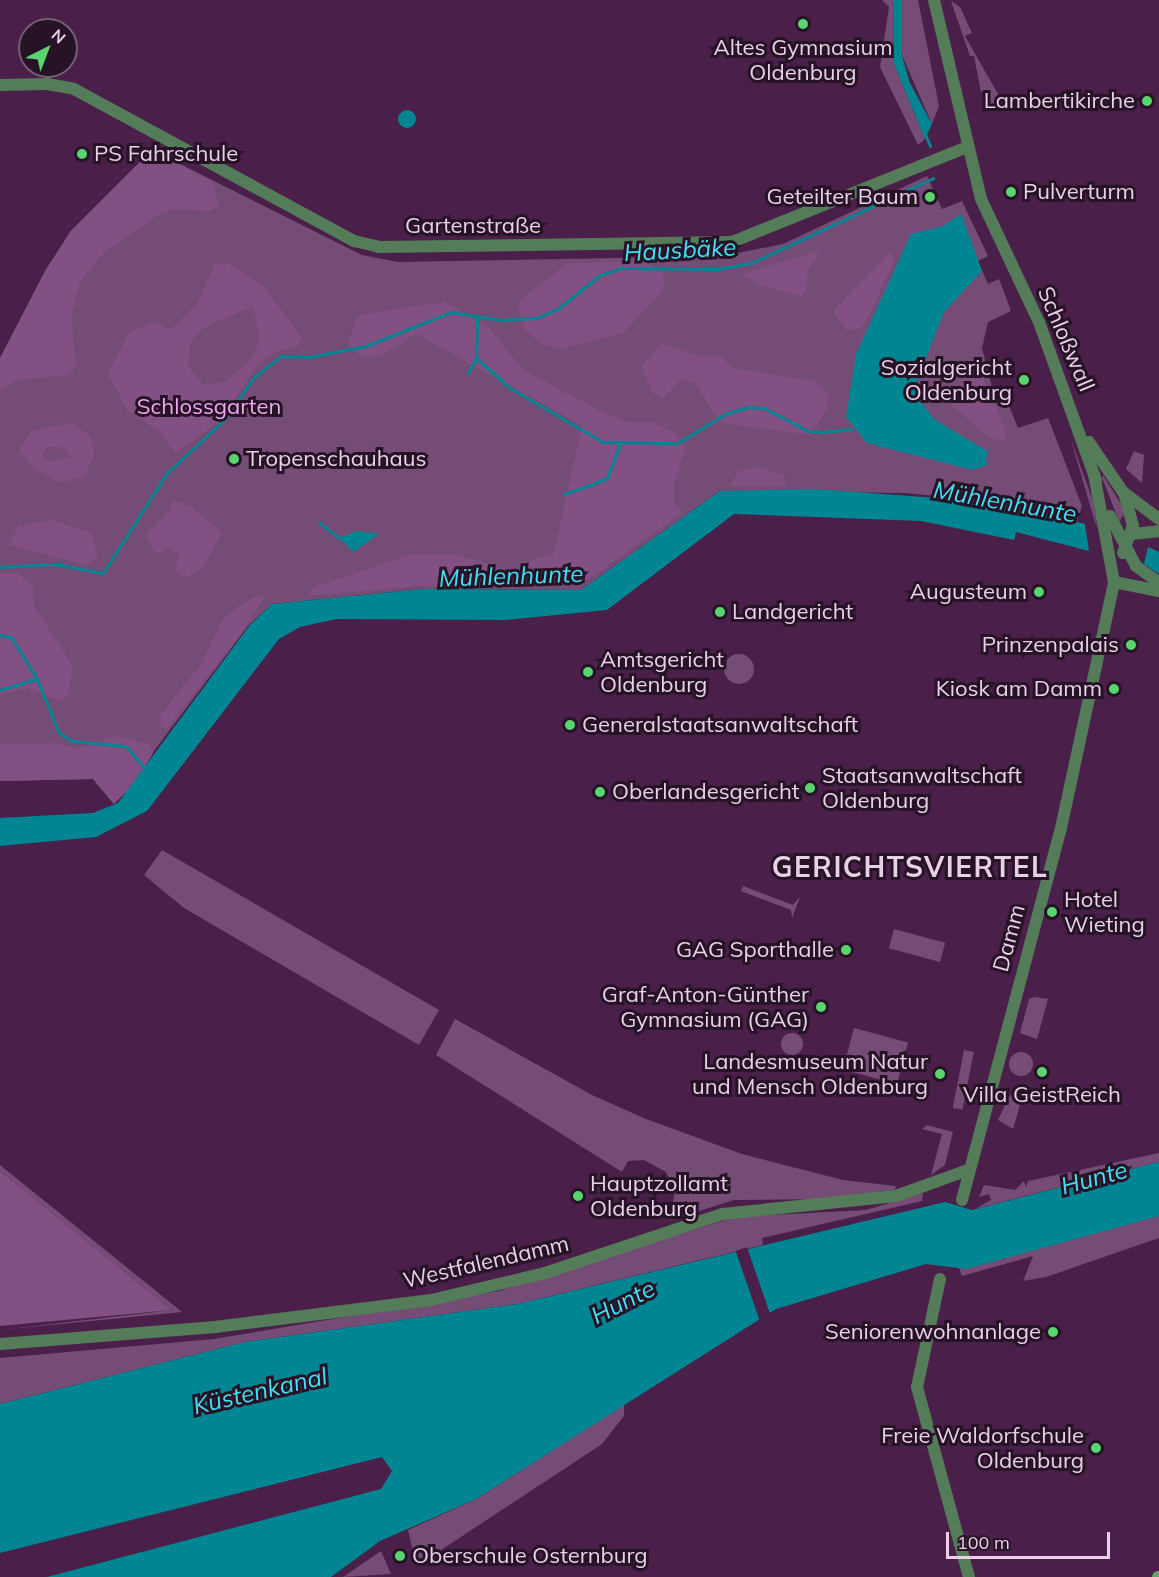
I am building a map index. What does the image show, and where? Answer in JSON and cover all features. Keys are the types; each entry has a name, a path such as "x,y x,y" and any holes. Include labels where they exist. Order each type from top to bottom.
{"street":[{"name":"Schloßwall","path":"934,0 967,147 988,215 1039,322 1082,431 1094,474 1125,549"},
{"name":"Gartenstraße","path":"0,85 48,84 74,89 354,242 379,247 732,242 967,147"},
{"path":"1082,431 1123,492 1159,519"},
{"path":"1094,474 1114,581 1159,591"},
{"path":"1123,492 1132,534 1159,531"},
{"name":"Damm","path":"962,1200 968,1170 1063,819 1114,581 1132,534"},
{"path":"1125,549 1159,584"},
{"name":"Westfalendamm","path":"0,1344 214,1327 431,1300 544,1273 722,1214 885,1198 968,1170"},
{"path":"940,1279 917,1387 969,1577"}],"green space":[{"path":"882,0 893,0 894,64 925,139 918,145 880,67 889,7"},
{"path":"901,0 918,0 939,106 932,124 901,53"},
{"path":"951,1 960,7 972,33 965,36 1007,110 987,110 987,91 981,92 974,56 970,56"},
{"name":"Schlossgarten","path":"152,150 362,255 398,262 723,256 783,244 927,176 942,209 962,201 988,256 978,261 988,284 999,279 1011,311 988,322 982,348 996,403 1006,399 1018,428 1048,418 1082,506 1077,521 1008,503 905,493 720,491 581,590 423,589 272,604 249,625 114,804 93,779 0,781 0,358 70,232"},
{"path":"152,150 213,182 219,205 211,211 172,209 159,214 104,253 79,283 71,318 76,366 68,375 18,380 0,389 0,358 45,271 70,232"},
{"path":"821,250 807,273 806,292 800,296 760,285 742,274"},
{"path":"891,252 894,260 869,316 861,328 847,331 833,311"},
{"path":"226,262 262,285 302,337 297,347 279,350 259,363 221,421 175,453 159,431 127,410 108,374 129,333 155,322 171,330 196,305 215,264","holes":["253,306 260,337 254,356 225,382 203,385 188,366 191,341 203,328"]},
{"path":"647,262 663,273 664,289 623,333 561,349 542,344 525,330 518,309 522,299 568,263"},
{"path":"445,302 490,329 522,369 604,413 626,422 652,422 675,433 686,448 674,482 674,502 682,513 582,584 417,586 308,596 314,587 412,554 458,555 520,573 532,560 554,553 582,425 416,334 381,356 362,357 348,344 358,315"},
{"path":"662,344 703,357 721,356 732,368 813,381 828,395 827,408 811,435 720,423 695,383 681,379 663,399 651,391 641,367"},
{"path":"978,366 1007,433 1005,442 989,437 951,405 970,367"},
{"path":"72,423 90,436 95,453 85,476 61,483 36,470 19,451 31,431","holes":["47,447 62,447 71,457 49,462 42,454"]},
{"path":"1070,437 1093,501 1097,527 1095,522"},
{"path":"1134,451 1144,455 1142,483 1126,469"},
{"path":"759,467 784,475 787,486 729,486 739,471"},
{"path":"1103,475 1126,512 1119,521 1102,478"},
{"path":"173,500 192,507 222,533 203,568 185,578 175,571 179,555 169,547 156,554 146,535 170,511"},
{"path":"52,520 92,533 97,558 85,565 9,545 18,526"},
{"path":"0,573 18,573 33,586 34,606 72,665 69,694 59,701 29,688 0,695"},
{"path":"265,596 242,632 166,730 160,725 161,714 201,664 223,618 253,597"},
{"path":"739,654 750,658 754,669 750,680 739,684 728,680 724,669 728,658"},
{"path":"116,736 149,744 153,753 137,781 114,804 93,779 0,781 0,744 57,743 77,749"},
{"path":"162,850 439,1010 419,1045 184,908 144,875"},
{"path":"743,886 793,905 800,897 792,918 791,910 741,891"},
{"path":"894,929 945,943 940,962 889,948"},
{"path":"1035,997 1048,999 1037,1039 1020,1033 1029,999"},
{"path":"455,1019 592,1095 646,1119 742,1154 843,1180 896,1186 895,1190 824,1199 734,1200 670,1220 675,1190 666,1172 644,1160 628,1161 622,1172 436,1055"},
{"path":"854,1028 908,1042 897,1084 843,1070"},
{"path":"792,1033 800,1036 803,1044 800,1052 792,1055 784,1052 781,1044 784,1036"},
{"path":"964,1050 974,1052 963,1110 953,1108"},
{"path":"1021,1052 1030,1055 1033,1064 1030,1073 1021,1076 1012,1073 1009,1064 1012,1055"},
{"path":"1010,1095 1022,1098 1013,1129 998,1120"},
{"path":"927,1125 953,1132 945,1165 931,1175 942,1134 922,1129"},
{"path":"1159,1153 1159,1162 975,1209 991,1200 989,1194 979,1197 984,1185 1015,1190 1024,1181 1026,1187 1028,1181"},
{"path":"0,1165 182,1312 0,1330 172,1310 0,1171"},
{"path":"0,1171 172,1310 0,1326"},
{"path":"923,1193 922,1201 762,1238 763,1245 518,1304 245,1342 0,1404 0,1358 214,1339 499,1291 735,1217 866,1210"},
{"path":"1159,1216 1159,1238 1046,1277 1023,1281 1033,1256 962,1276 959,1268"},
{"path":"624,1404 624,1416 602,1444 435,1554 415,1560 408,1530 476,1499"},
{"path":"381,1551 391,1574 343,1577"}],"water":[{"path":"893,0 901,0 901,53 910,83 932,124 925,139 894,64"},
{"path":"407,110 413,113 416,119 413,125 407,128 401,125 398,119 401,113"},
{"path":"961,214 982,271 944,312 916,384 921,402 935,420 987,451 986,465 973,470 867,443 846,417 856,354 911,234 943,226"},
{"path":"813,489 1008,503 1085,524 1089,551 1016,532 1014,540 921,521 734,514 607,610 505,620 336,619 300,627 279,639 147,811 96,837 0,846 0,818 93,813 118,803 250,625 272,604 423,589 581,590 720,491"},
{"path":"356,531 379,534 353,552 339,538"},
{"path":"1148,547 1159,552 1159,574 1144,564"},
{"path":"1159,1162 1159,1216 966,1269 926,1264 776,1309 476,1499 380,1541 331,1577 47,1577 381,1489 392,1471 382,1457 0,1553 0,1404 245,1342 518,1304 945,1202 972,1210"}],"pier":[{"path":"747,1247 771,1316 759,1320 736,1251"}],"waterway":[{"path":"925,134 930,146"},
{"name":"Hausbäke","path":"0,567 54,564 103,573 167,473 223,421 254,377 281,356 309,357 366,346 451,312 500,320 537,318 559,308 600,275 622,268 717,269 751,263 933,178"},
{"path":"468,373 476,358 477,316"},
{"path":"476,358 510,388 601,441"},
{"path":"602,442 678,443 725,414 748,407 764,408 808,431 822,432"},
{"path":"823,432 851,429"},
{"path":"585,487 607,478 620,444"},
{"path":"564,494 584,487"},
{"path":"319,522 331,532"},
{"path":"333,533 339,538"},
{"path":"0,635 11,637 37,679"},
{"path":"0,690 37,679 59,733 72,741 126,746 147,771"}],"place":[{"name":"Altes Gymnasium Oldenburg","path":"803,24"},
{"name":"Lambertikirche","path":"1147,101"},
{"name":"PS Fahrschule","path":"82,154"},
{"name":"Pulverturm","path":"1011,192"},
{"name":"Geteilter Baum","path":"930,197"},
{"name":"Sozialgericht Oldenburg","path":"1024,380"},
{"name":"Tropenschauhaus","path":"234,459"},
{"name":"Augusteum","path":"1039,592"},
{"name":"Landgericht","path":"720,612"},
{"name":"Prinzenpalais","path":"1131,645"},
{"name":"Amtsgericht Oldenburg","path":"588,672"},
{"name":"Kiosk am Damm","path":"1114,689"},
{"name":"Generalstaatsanwaltschaft","path":"570,725"},
{"name":"Staatsanwaltschaft Oldenburg","path":"810,788"},
{"name":"Oberlandesgericht","path":"600,792"},
{"name":"Hotel Wieting","path":"1052,912"},
{"name":"GAG Sporthalle","path":"846,950"},
{"name":"Graf-Anton-Günther Gymnasium (GAG)","path":"821,1007"},
{"name":"Villa GeistReich","path":"1042,1072"},
{"name":"Landesmuseum Natur und Mensch Oldenburg","path":"940,1074"},
{"name":"Hauptzollamt Oldenburg","path":"578,1196"},
{"name":"Seniorenwohnanlage","path":"1053,1332"},
{"name":"Freie Waldorfschule Oldenburg","path":"1096,1448"},
{"name":"Oberschule Osternburg","path":"400,1556"}],"district":[{"name":"GERICHTSVIERTEL","path":"910,867"}],"water label":[{"name":"Mühlenhunte","path":"1005,502"},
{"name":"Mühlenhunte","path":"511,576"},
{"name":"Hunte","path":"1094,1178"},
{"name":"Hunte","path":"623,1302"},
{"name":"Küstenkanal","path":"260,1391"}]}
